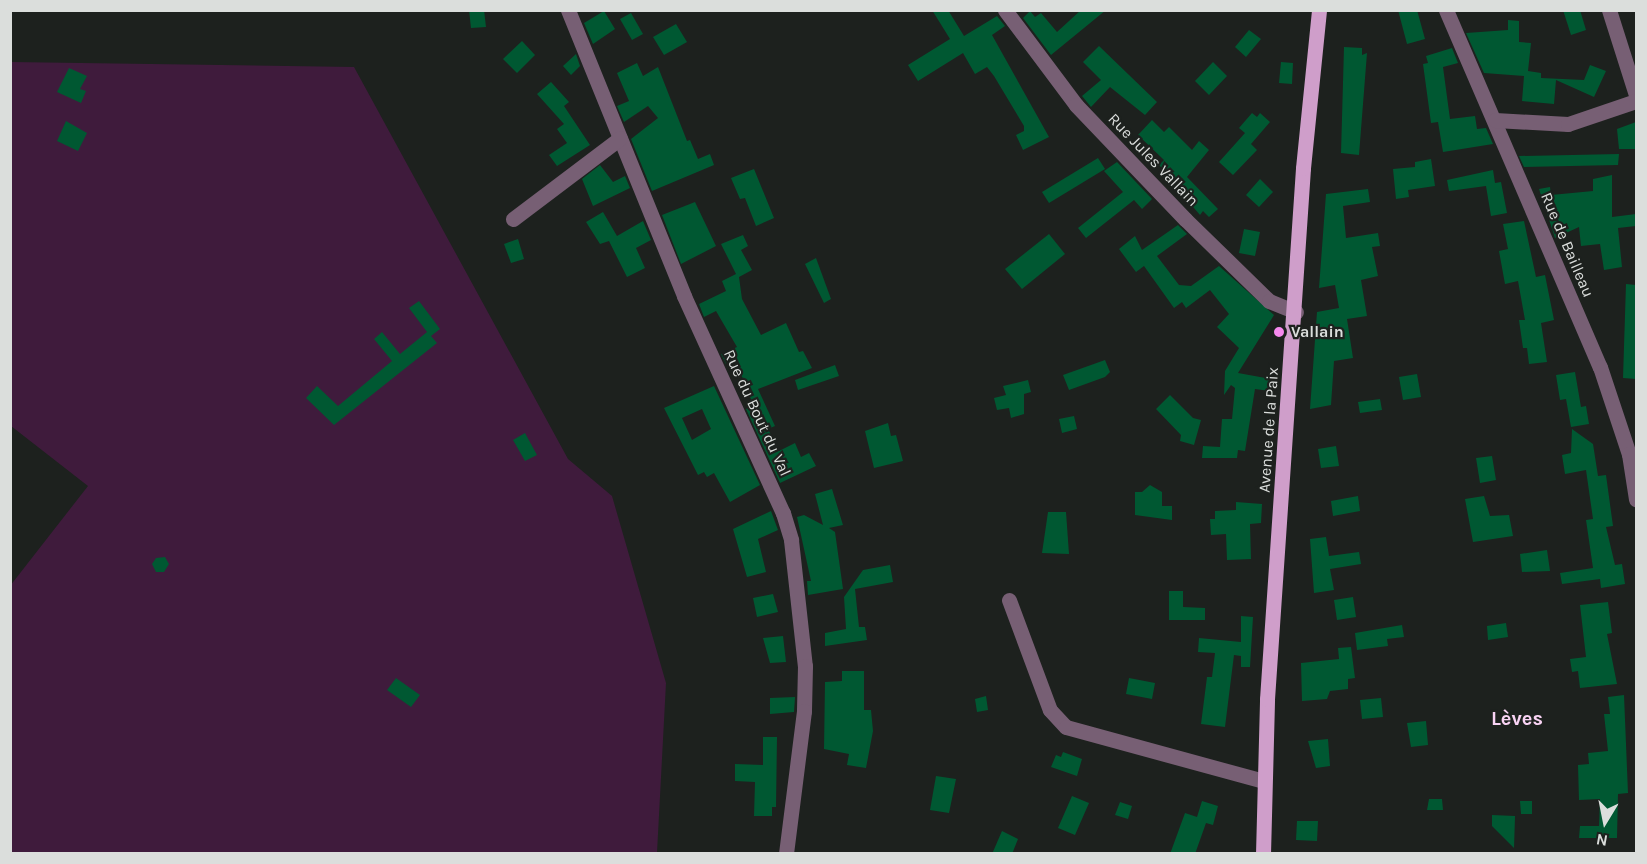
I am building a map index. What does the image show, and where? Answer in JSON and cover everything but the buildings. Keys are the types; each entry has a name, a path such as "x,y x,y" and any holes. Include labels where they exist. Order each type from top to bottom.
{"main road":[{"name":"Avenue de la Paix","path":"1263,854 1263,781 1296,312 1303,168 1319,10"}],"street":[{"name":"Rue du Bout du Val","path":"568,10 688,306 783,513 791,540 805,666 804,711 786,854"},
{"name":"Rue Jules Vallain","path":"1005,10 1076,105 1185,219 1269,301 1296,312"},
{"name":"Rue de Bailleau","path":"1446,10 1600,367 1629,454 1636,499"},
{"path":"1609,10 1636,95"},
{"path":"1495,120 1568,124 1636,101"},
{"path":"513,219 620,138"},
{"path":"1009,600 1050,710 1066,726 1263,781"}],"shaded area":[{"path":"11,62 354,67 568,459 612,496 666,683 657,853 11,853 10,586 88,486 11,426"}],"place":[{"name":"Vallain","path":"1279,332"}],"district":[{"name":"Lèves","path":"1517,718"}]}
